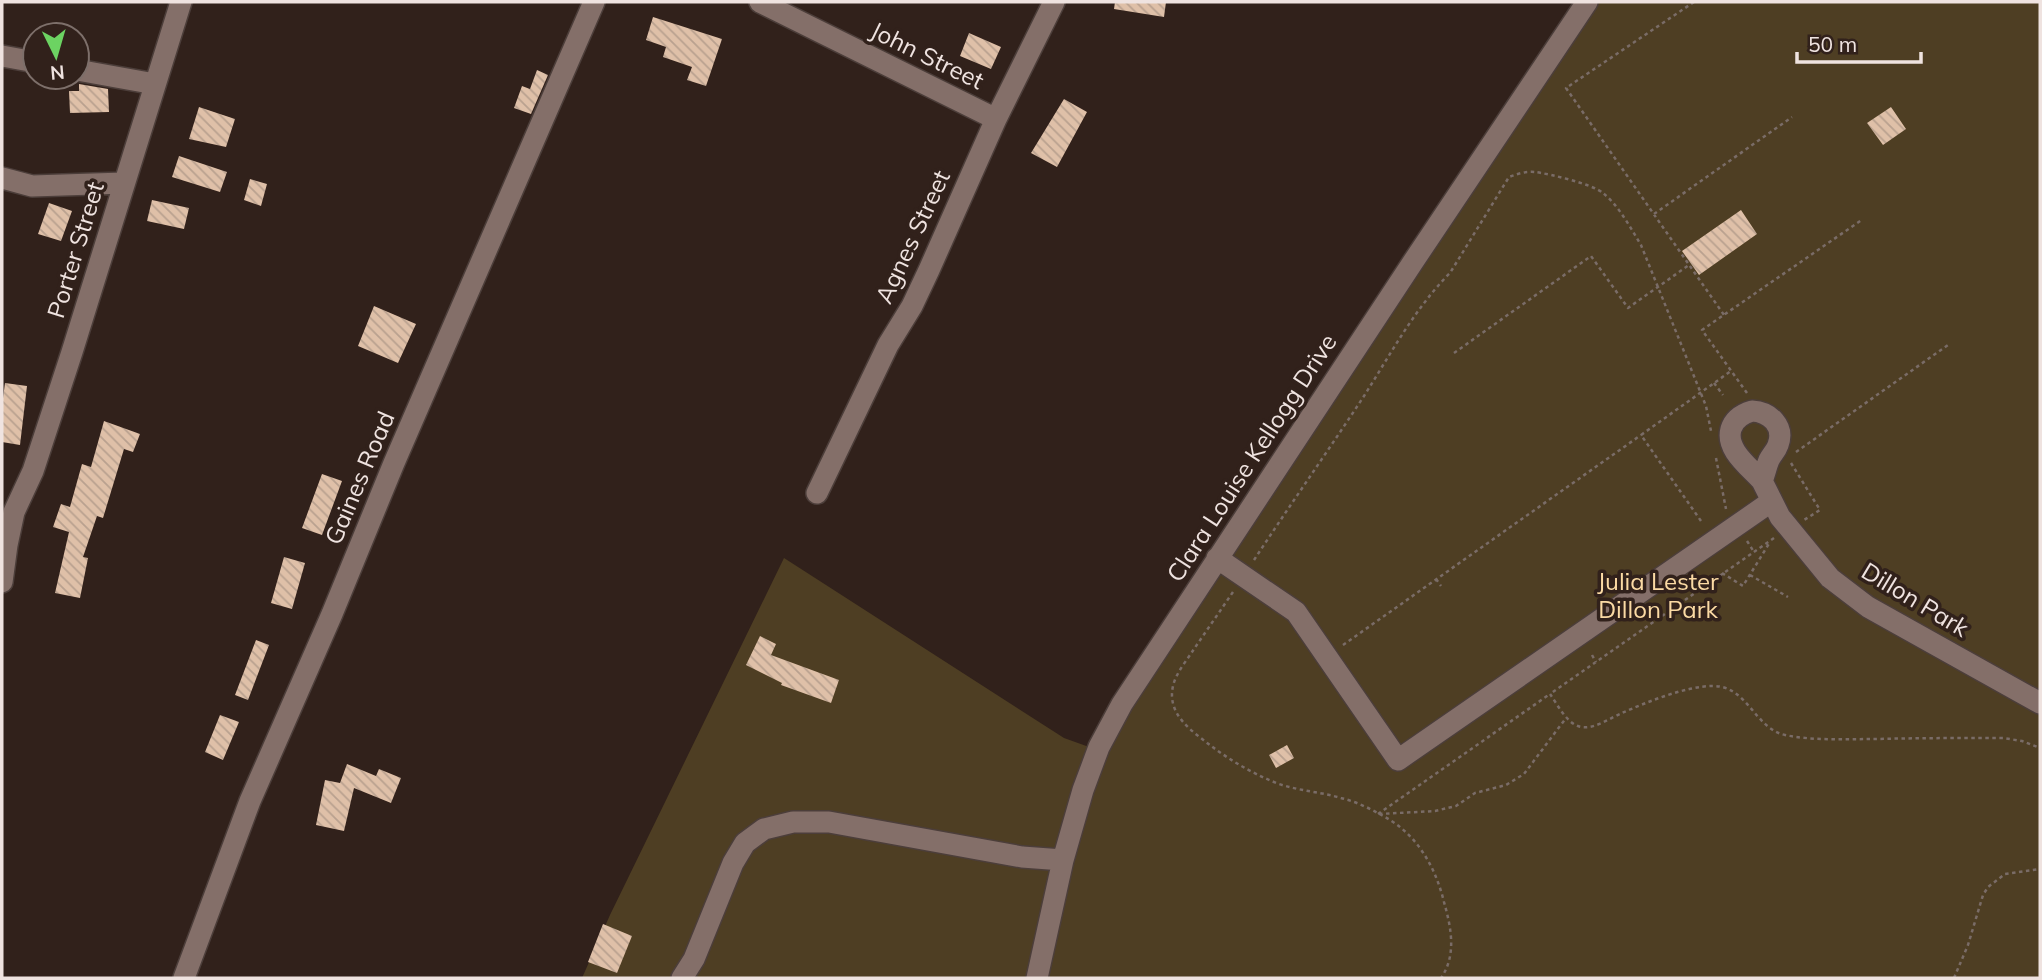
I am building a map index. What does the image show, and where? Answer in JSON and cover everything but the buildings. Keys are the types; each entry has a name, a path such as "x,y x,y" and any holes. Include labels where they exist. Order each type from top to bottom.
{"street":[{"name":"Porter Street","path":"2,582 13,500 33,471 181,2"},
{"name":"Gaines Road","path":"184,978 250,801 594,2"},
{"name":"John Street","path":"760,2 996,120"},
{"name":"Agnes Street","path":"817,493 877,368 912,306 996,120 1054,2"},
{"name":"Clara Louise Kellogg Drive","path":"1037,978 1063,860 1083,790 1099,747 1122,704 1587,2"},
{"path":"2,56 21,59"},
{"path":"91,73 155,84"},
{"path":"2,178 32,186 124,183"},
{"name":"Dillon Park","path":"1762,481 1780,517 1830,578 1868,607 2040,703"},
{"path":"1217,558 1296,612 1398,760 1772,501"},
{"path":"682,978 694,959 733,863 745,843 764,829 793,821 829,822 1022,857 1063,860"}],"path":[{"path":"1694,2 1566,88 1724,314"},
{"path":"1654,214 1792,117"},
{"path":"1441,978 1449,967 1451,931 1436,876 1421,848 1391,821 1342,798 1280,784 1241,768 1182,723 1175,712 1173,687 1182,667 1415,317 1440,282 1450,273 1509,177 1535,172 1591,186 1604,193 1627,222 1641,245 1706,406 1711,432"},
{"path":"1750,398 1702,330 1863,219"},
{"path":"1454,354 1591,256 1628,308 1689,265"},
{"path":"1378,814 1722,573 1820,510 1789,460 1798,450 1948,345"},
{"path":"1340,647 1731,371"},
{"path":"1714,383 1723,395"},
{"path":"1641,435 1701,521"},
{"path":"1716,458 1725,508 1754,552"},
{"path":"1504,531 1509,538"},
{"path":"1722,573 1743,586 1771,540"},
{"path":"1750,575 1788,597"},
{"path":"1436,579 1441,586"},
{"path":"1592,655 1597,662"},
{"path":"1550,694 1566,718 1580,727 1589,727 1676,693 1715,686 1735,692 1767,727 1784,735 1848,739 2003,738 2040,748"},
{"path":"1524,704 1528,709"},
{"path":"1504,717 1508,723"},
{"path":"1378,814 1435,811 1456,806 1475,793 1506,785 1524,774 1566,718"},
{"path":"1954,978 1988,887 2005,874 2040,869"}],"green space":[{"name":"Julia Lester Dillon Park","path":"1595,2 2040,2 2040,978 582,978 784,558 1064,738 1103,752"}]}
